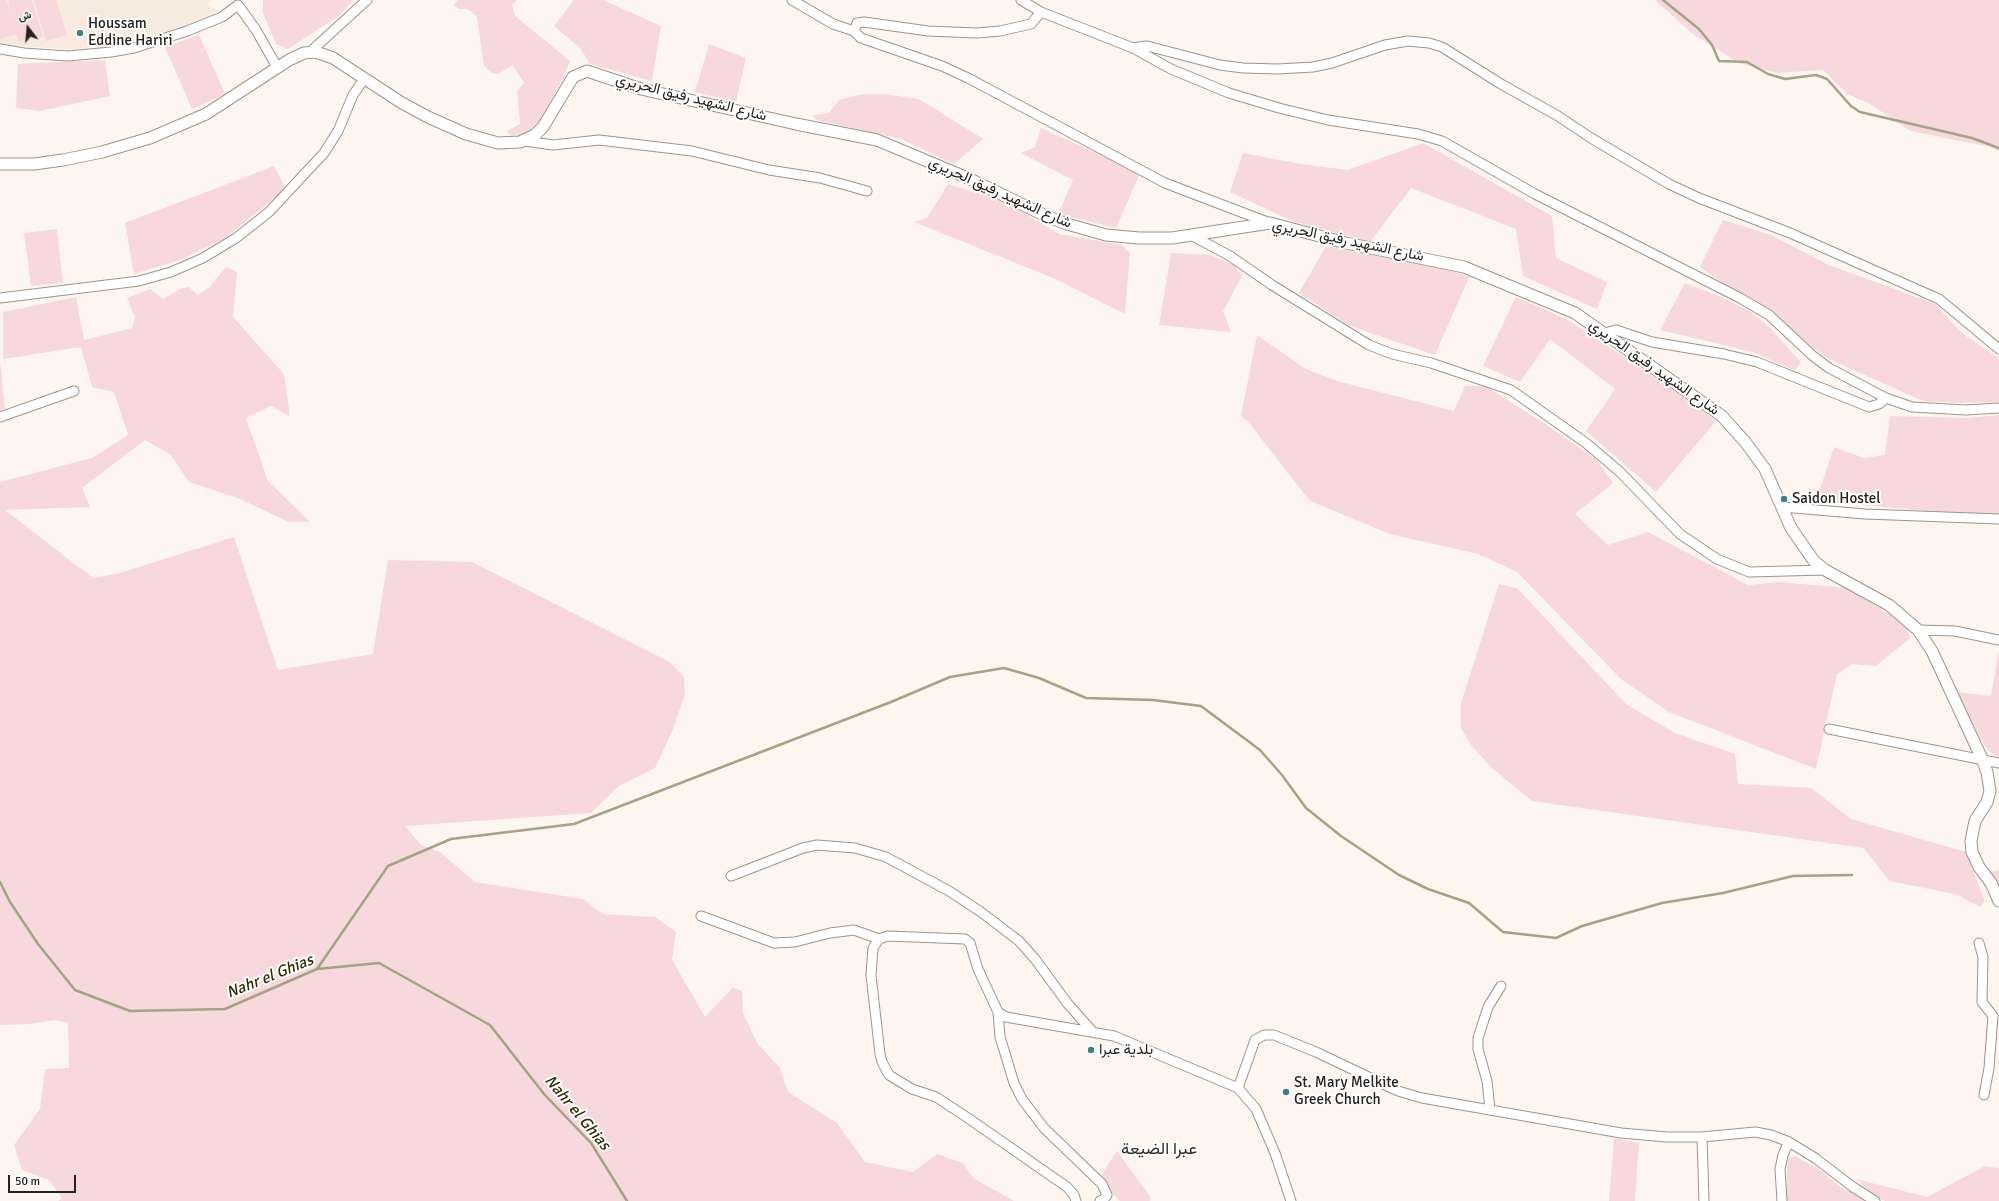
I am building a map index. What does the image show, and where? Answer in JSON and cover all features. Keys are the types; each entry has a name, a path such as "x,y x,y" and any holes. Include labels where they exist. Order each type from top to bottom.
{"street":[{"path":"0,164 34,164 102,152 150,138 206,114 236,96 277,67 298,55 310,52 367,0"},
{"path":"792,0 833,24 854,31 861,38 942,66 979,83 1165,183 1270,223"},
{"path":"1021,0 1041,12 1133,48 1184,75 1253,100 1328,120 1418,134 1442,141 1535,194 1740,298 1769,315 1813,356 1829,368 1886,398 1912,406 1966,410 1999,408"},
{"path":"0,49 24,53 68,56 111,52 134,48 187,31 222,16 239,2 277,67"},
{"path":"854,31 857,23 864,22 928,31 977,33 995,32 1020,28 1031,24 1041,12"},
{"path":"1133,48 1146,46 1193,59 1227,66 1278,69 1314,67 1332,63 1386,45 1408,41 1428,43 1442,47 1669,184 1699,198 1790,233 1939,299 1999,349"},
{"name":"شارع الشهيد رفيق الحريري","path":"310,52 328,55 402,103 466,134 506,144 525,141 535,135 543,127 572,77 587,71 641,89 796,124 877,140 970,179 1046,216 1085,230 1106,235 1139,238 1191,236 1248,225 1270,223 1346,243 1464,266 1575,313 1722,416 1746,443 1765,469 1791,528 1814,561 1825,570 1888,605 1918,630 1932,651 1983,761 1990,783 1990,791 1987,802 1974,826 1972,852 1999,901"},
{"path":"0,298 139,280 171,272 203,258 236,238 269,212 324,153 338,131 353,95 364,79"},
{"path":"525,141 553,145 598,140 692,151 769,170 820,178 867,191"},
{"path":"1191,236 1230,256 1272,285 1368,345 1511,390 1586,443 1620,472 1680,534 1718,559 1749,572 1825,570"},
{"path":"1604,333 1616,330 1652,342 1724,354 1757,362 1864,406 1873,406 1886,398"},
{"path":"0,417 74,391"},
{"path":"1782,507 1865,514 1999,520"},
{"path":"1918,630 1955,631 1999,640"},
{"path":"1829,729 1999,763"},
{"path":"731,876 803,848 817,845 855,848 886,857 949,891 981,912 1019,941 1035,959 1068,1004 1092,1032"},
{"path":"702,916 774,944 795,942 830,933 854,930 879,939"},
{"path":"1076,1201 1074,1195 1067,1187 968,1118 936,1097 912,1089 890,1075 882,1062 880,1054 871,975 873,948 879,939 888,936 911,936 961,938 968,941 978,968 998,1012 1000,1037 1014,1083 1022,1099 1044,1128 1102,1184 1107,1195 1100,1201"},
{"path":"1979,943 1983,957 1982,1002 1993,1016 1992,1046 1984,1095"},
{"path":"1490,1109 1487,1081 1478,1048 1478,1038 1488,1007 1501,986"},
{"path":"998,1012 1014,1019 1114,1036 1153,1051 1238,1088 1256,1109 1275,1153 1290,1201"},
{"path":"1238,1088 1253,1044 1258,1037 1270,1035 1316,1052 1398,1091 1422,1098 1621,1133 1667,1137 1702,1137 1755,1132 1771,1135 1789,1142 1875,1201"},
{"path":"1702,1137 1704,1201"},
{"path":"1782,1201 1780,1169 1783,1154 1789,1142"}],"shaded area":[{"name":"Houssam Eddine Hariri","path":"0,0 211,0 208,5 219,11 198,22 122,44 71,49 48,48 0,45"},
{"path":"0,0 6,0 11,14 8,0 32,0 43,37 19,42 16,34 0,39"},
{"path":"34,0 56,0 67,35 46,41"},
{"path":"263,0 353,0 340,15 288,49 276,44 263,13"},
{"path":"458,0 517,0 512,4 515,16 570,61 563,79 540,121 531,130 520,135 510,135 507,131 520,124 517,91 524,83 513,65 498,74 492,73 484,66 477,16 467,9 459,9 454,5"},
{"path":"574,0 603,0 661,26 652,81 590,64 581,49 554,26"},
{"path":"1655,0 1999,0 1999,152 1991,147 1910,131 1870,104 1847,94 1823,70 1777,73 1739,63 1693,34"},
{"path":"199,35 225,94 192,109 165,47"},
{"path":"709,44 746,58 736,102 695,92"},
{"path":"105,60 110,96 40,111 16,108 18,64"},
{"path":"861,94 884,94 919,99 983,139 954,164 901,139 816,120 813,115 829,113 839,100"},
{"path":"1041,128 1140,173 1116,228 1058,214 1073,180 1021,153 1035,147"},
{"path":"1423,143 1552,216 1556,258 1607,282 1597,309 1523,276 1516,229 1411,188 1370,242 1292,221 1230,192 1243,153 1301,164 1348,170"},
{"path":"274,166 286,189 225,238 180,260 134,274 125,223"},
{"path":"948,184 1008,203 1059,234 1122,245 1130,253 1125,314 1058,280 914,222 927,218"},
{"path":"1723,220 1771,235 1829,265 1935,304 1963,334 1999,358 1999,402 1962,403 1923,401 1829,359 1700,267"},
{"path":"57,229 63,283 31,286 24,233"},
{"path":"1326,246 1440,266 1469,277 1435,355 1350,326 1299,293"},
{"path":"1171,253 1210,255 1234,265 1242,276 1223,311 1231,332 1159,325"},
{"path":"226,267 237,272 233,317 284,374 290,416 271,406 246,418 268,481 310,522 289,522 240,499 189,482 171,455 145,440 82,488 90,507 5,510 93,578 120,573 234,537 278,670 373,654 388,560 472,562 670,662 684,677 685,694 673,729 655,768 619,786 591,813 405,826 421,845 440,852 475,882 583,899 603,914 655,917 676,932 672,960 705,1017 733,987 742,991 743,1013 757,1043 780,1068 788,1092 837,1123 865,1162 913,1172 937,1154 963,1163 973,1178 1014,1201 58,1201 62,1198 49,1180 22,1170 14,1145 40,1109 45,1069 69,1068 68,1023 54,1020 31,1024 0,1025 0,482 92,458 128,435 114,392 92,387 81,347 3,359 3,312 76,297 84,340 132,328 135,317 127,298 150,289 163,299 182,288 189,287 198,295 210,287"},
{"path":"1685,283 1721,297 1751,312 1769,327 1801,362 1795,371 1753,352 1660,330"},
{"path":"1516,297 1568,320 1684,397 1716,421 1656,492 1586,431 1615,389 1550,339 1520,382 1483,366"},
{"path":"1257,335 1306,369 1337,381 1454,411 1465,386 1485,386 1547,425 1597,460 1613,483 1575,514 1608,545 1648,532 1748,585 1780,582 1847,588 1905,624 1910,638 1876,666 1852,664 1837,674 1816,769 1669,712 1621,679 1517,572 1478,554 1390,534 1310,501 1249,423 1241,416"},
{"path":"0,360 5,410 0,411"},
{"path":"1999,415 1999,525 1961,514 1816,501 1834,447 1864,458 1885,455 1890,416 1966,418"},
{"path":"1499,584 1517,588 1626,704 1675,733 1735,754 1738,784 1811,788 1851,819 1966,852 1985,901 1980,907 1955,894 1889,881 1864,848 1532,801 1491,767 1471,745 1461,728 1461,703"},
{"path":"1999,649 1999,759 1988,750 1980,738 1957,692 1991,696"},
{"path":"1999,870 1999,892 1991,872"},
{"path":"1614,1138 1639,1143 1635,1201 1609,1201"},
{"path":"1117,1151 1149,1195 1150,1201 1120,1201 1113,1194 1101,1175"},
{"path":"1795,1156 1820,1170 1839,1186 1871,1201 1787,1201 1786,1187 1788,1158"},
{"path":"1985,1166 1999,1168 1999,1201 1885,1201 1875,1196 1856,1179 1927,1197"}],"waterway":[{"path":"1663,0 1699,29 1712,45 1719,61 1747,62 1768,74 1785,79 1816,75 1827,79 1851,106 1860,112 1972,138 1999,148"},
{"path":"317,969 388,866 451,839 574,824 891,702 950,677 1004,668 1039,678 1086,698 1153,700 1201,706 1260,750 1282,775 1306,808 1341,836 1399,875 1428,889 1469,903 1503,932 1556,938 1582,926 1662,903 1723,893 1793,876 1852,875"},
{"name":"Nahr el Ghias","path":"0,882 10,902 38,944 75,990 130,1011 225,1009 317,969 379,963 490,1025 544,1094 591,1143 627,1201"}],"place":[{"name":"Houssam Eddine Hariri","path":"80,33"},
{"name":"Saidon Hostel","path":"1784,499"},
{"name":"بلدية عبرا","path":"1091,1050"},
{"name":"St. Mary Melkite Greek Church","path":"1286,1092"}],"district":[{"name":"عبرا الضيعة","path":"1159,1150"}]}
